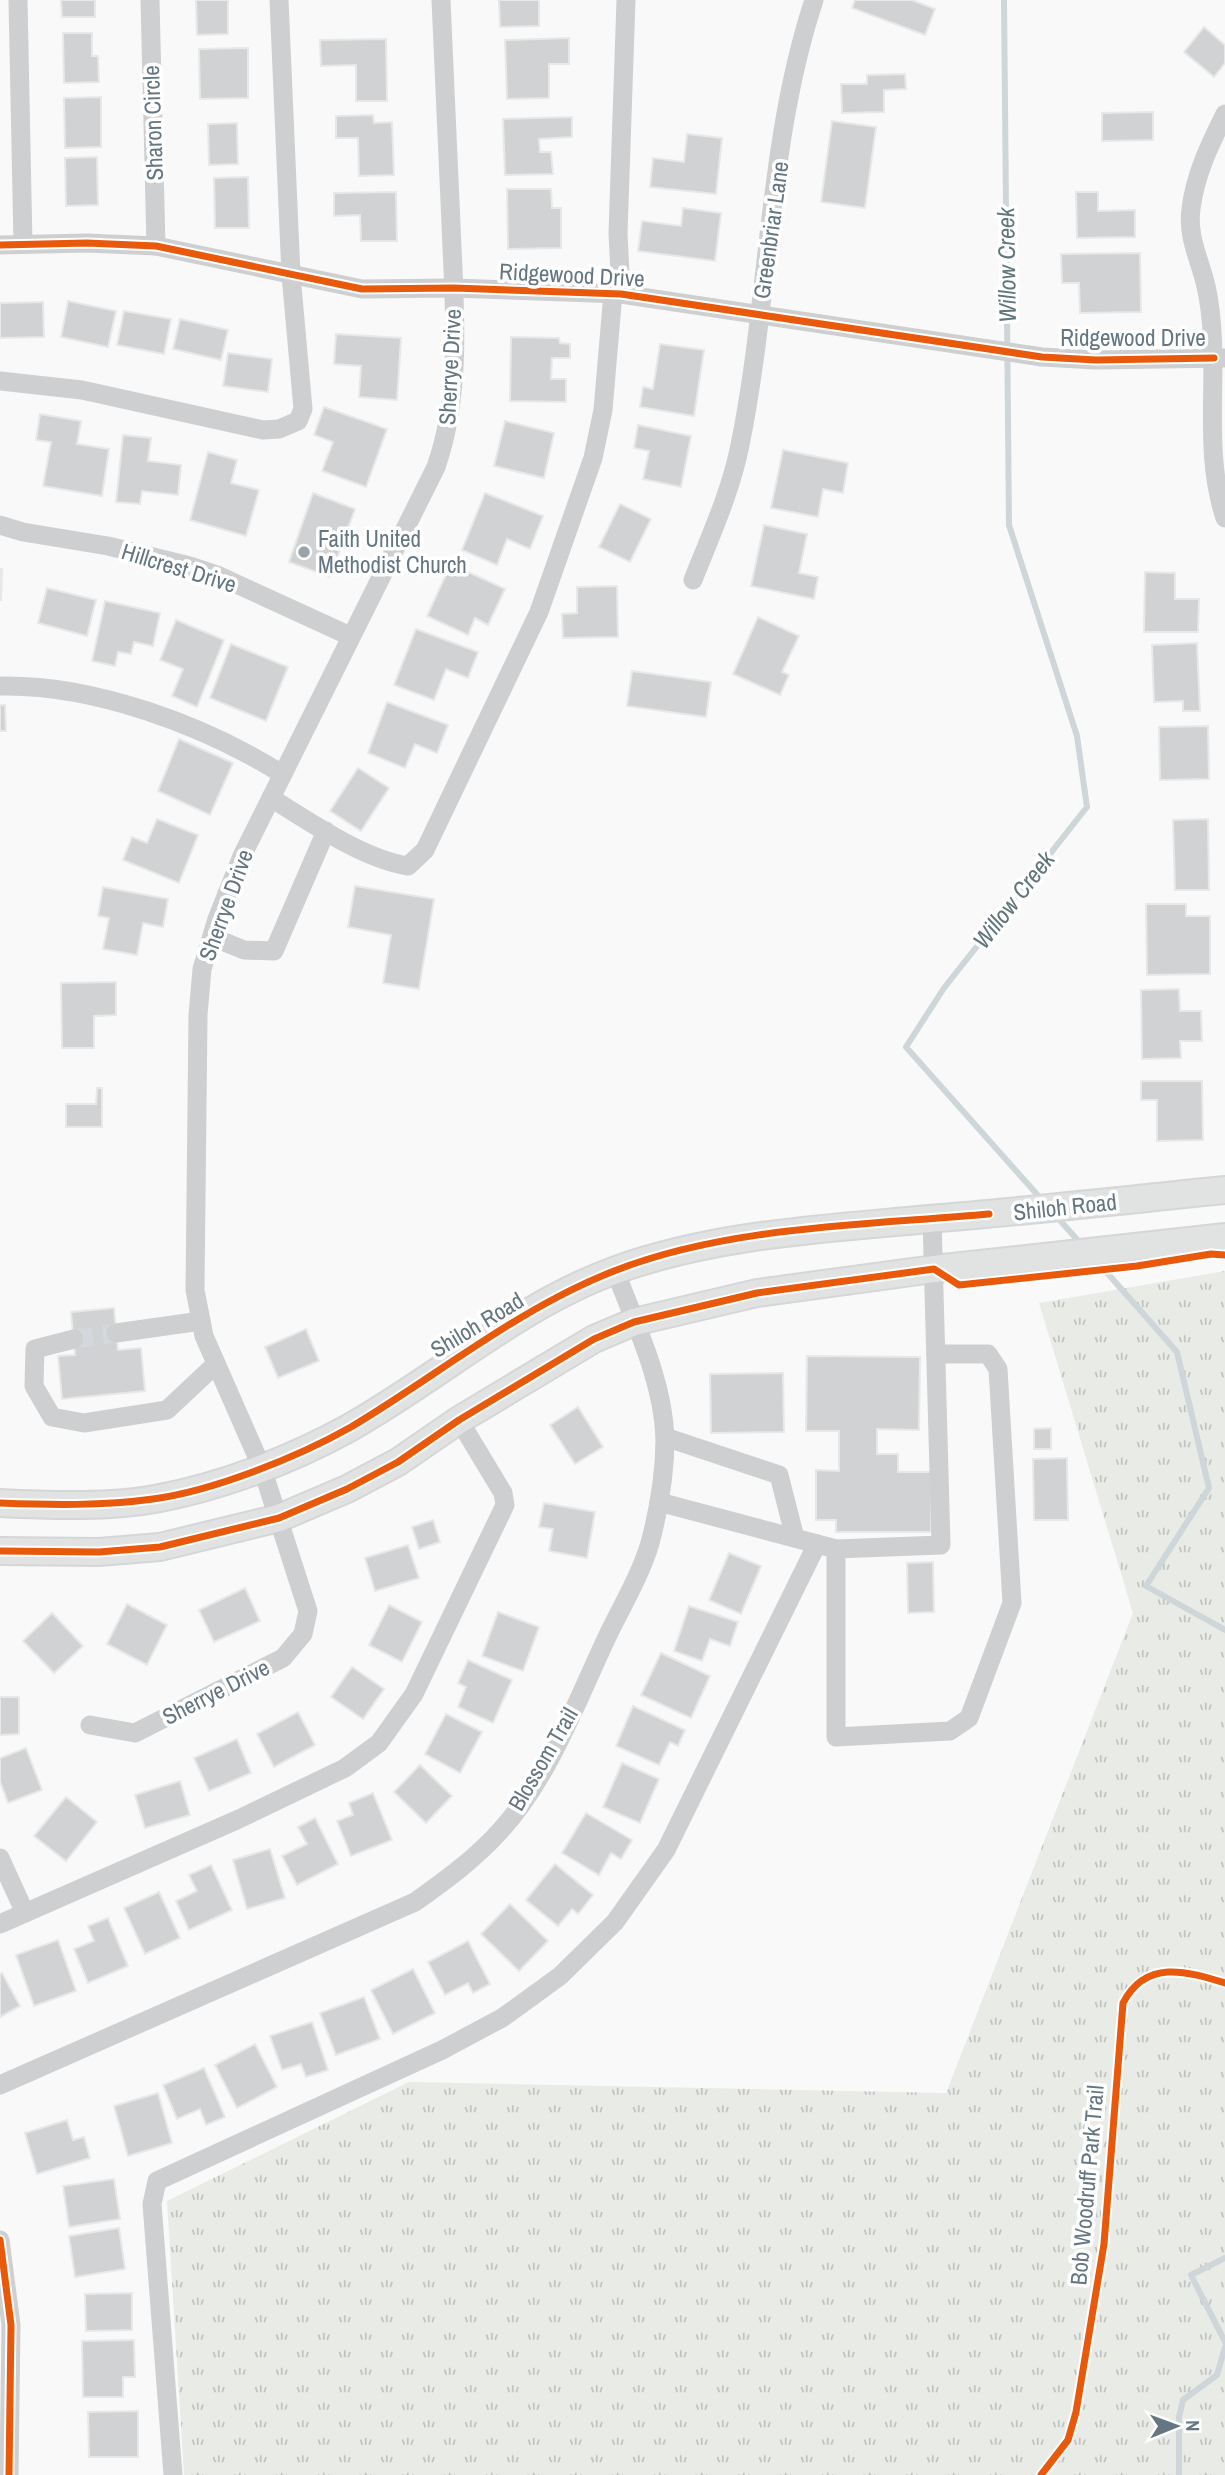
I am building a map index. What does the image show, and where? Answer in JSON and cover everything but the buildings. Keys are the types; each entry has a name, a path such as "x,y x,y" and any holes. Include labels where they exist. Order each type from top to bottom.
{"main road":[{"name":"Shiloh Road","path":"0,1503 48,1504 154,1499 262,1468 349,1427 514,1323 615,1270 679,1251 803,1230 1225,1190"},
{"name":"Shiloh Road","path":"0,1551 99,1552 160,1547 279,1518 358,1484 398,1462 459,1420 594,1339 634,1322 757,1293 934,1269 1225,1237"}],"street":[{"path":"18,0 23,244"},
{"name":"Sharon Circle","path":"150,0 156,246"},
{"path":"0,381 82,390 263,430 279,429 298,421 303,409 291,275 279,0"},
{"name":"Sherrye Drive","path":"90,1725 135,1733 283,1658 303,1634 308,1611 262,1468 216,1364 201,1321 195,1290 198,1016 202,970 242,856 436,467 448,434 454,384 454,288 441,0"},
{"path":"271,798 326,831 392,864 408,866 425,850 539,612 593,458 603,410 617,293 626,0"},
{"name":"Greenbriar Lane","path":"692,580 740,447 786,116 799,45 814,0"},
{"path":"1225,114 1197,178 1190,212 1192,246 1205,284 1219,358 1212,457 1225,518"},
{"name":"Ridgewood Drive","path":"0,245 156,246 362,289 454,288 617,293 1019,355 1096,360 1219,358"},
{"name":"Hillcrest Drive","path":"0,525 23,532 108,545 190,566 217,575 350,636"},
{"path":"0,685 32,685 134,708 254,756 282,774"},
{"path":"212,937 244,950 274,951 326,831"},
{"path":"659,1502 827,1546 941,1545 932,1219"},
{"name":"Blossom Trail","path":"0,2085 415,1902 461,1869 502,1829 529,1792 561,1733 649,1546 659,1502 665,1437 657,1384 615,1270"},
{"path":"116,1333 201,1321"},
{"path":"74,1339 35,1349 34,1386 52,1417 84,1423 167,1410 216,1364"},
{"path":"827,1546 836,1737 950,1731 969,1718 1012,1603 998,1369 988,1354 936,1353"},
{"path":"0,1924 239,1819 345,1768 379,1743 414,1694 505,1505 503,1493 459,1420"},
{"path":"665,1437 779,1475 795,1538"},
{"path":"173,2475 152,2204 157,2181 442,2050 502,2018 560,1976 615,1922 666,1850 827,1546"},
{"path":"0,1858 25,1913"},
{"path":"0,2240 11,2325 9,2475"}],"green space":[{"path":"1225,1271 1225,2475 184,2475 167,2201 409,2082 946,2093 1133,1613 1039,1303"}],"waterway":[{"name":"Willow Creek","path":"1004,0 1009,525 1077,736 1087,807 944,988 906,1047 1042,1200"},
{"name":"Willow Creek","path":"1056,1216 1082,1245"},
{"name":"Willow Creek","path":"1094,1258 1177,1352 1209,1488 1146,1586 1225,1630"},
{"name":"Willow Creek","path":"1225,2258 1191,2275 1225,2342"},
{"name":"Willow Creek","path":"1179,2475 1179,2417 1183,2400 1217,2375 1225,2347"}],"tunnel":[{"path":"74,1339 116,1333"}],"cycle path":[{"path":"0,245 87,243 156,246 362,289 454,288 621,294 1042,357 1096,360 1214,358"},
{"path":"0,1503 115,1503 153,1499 202,1489 255,1471 306,1450 351,1427 545,1304 614,1271 658,1256 751,1236 847,1225 989,1214"},
{"path":"0,1551 99,1552 160,1547 279,1518 347,1489 398,1462 459,1420 594,1339 634,1322 757,1293 934,1269 959,1285 1137,1266 1211,1254 1225,1255"},
{"name":"Bob Woodruff Park Trail","path":"1041,2475 1068,2440 1076,2412 1104,2244 1123,2003 1132,1989 1155,1974 1182,1972 1225,1983"},
{"path":"0,2240 11,2325 9,2475"}],"place":[{"name":"Faith United Methodist Church","path":"304,552"}]}
